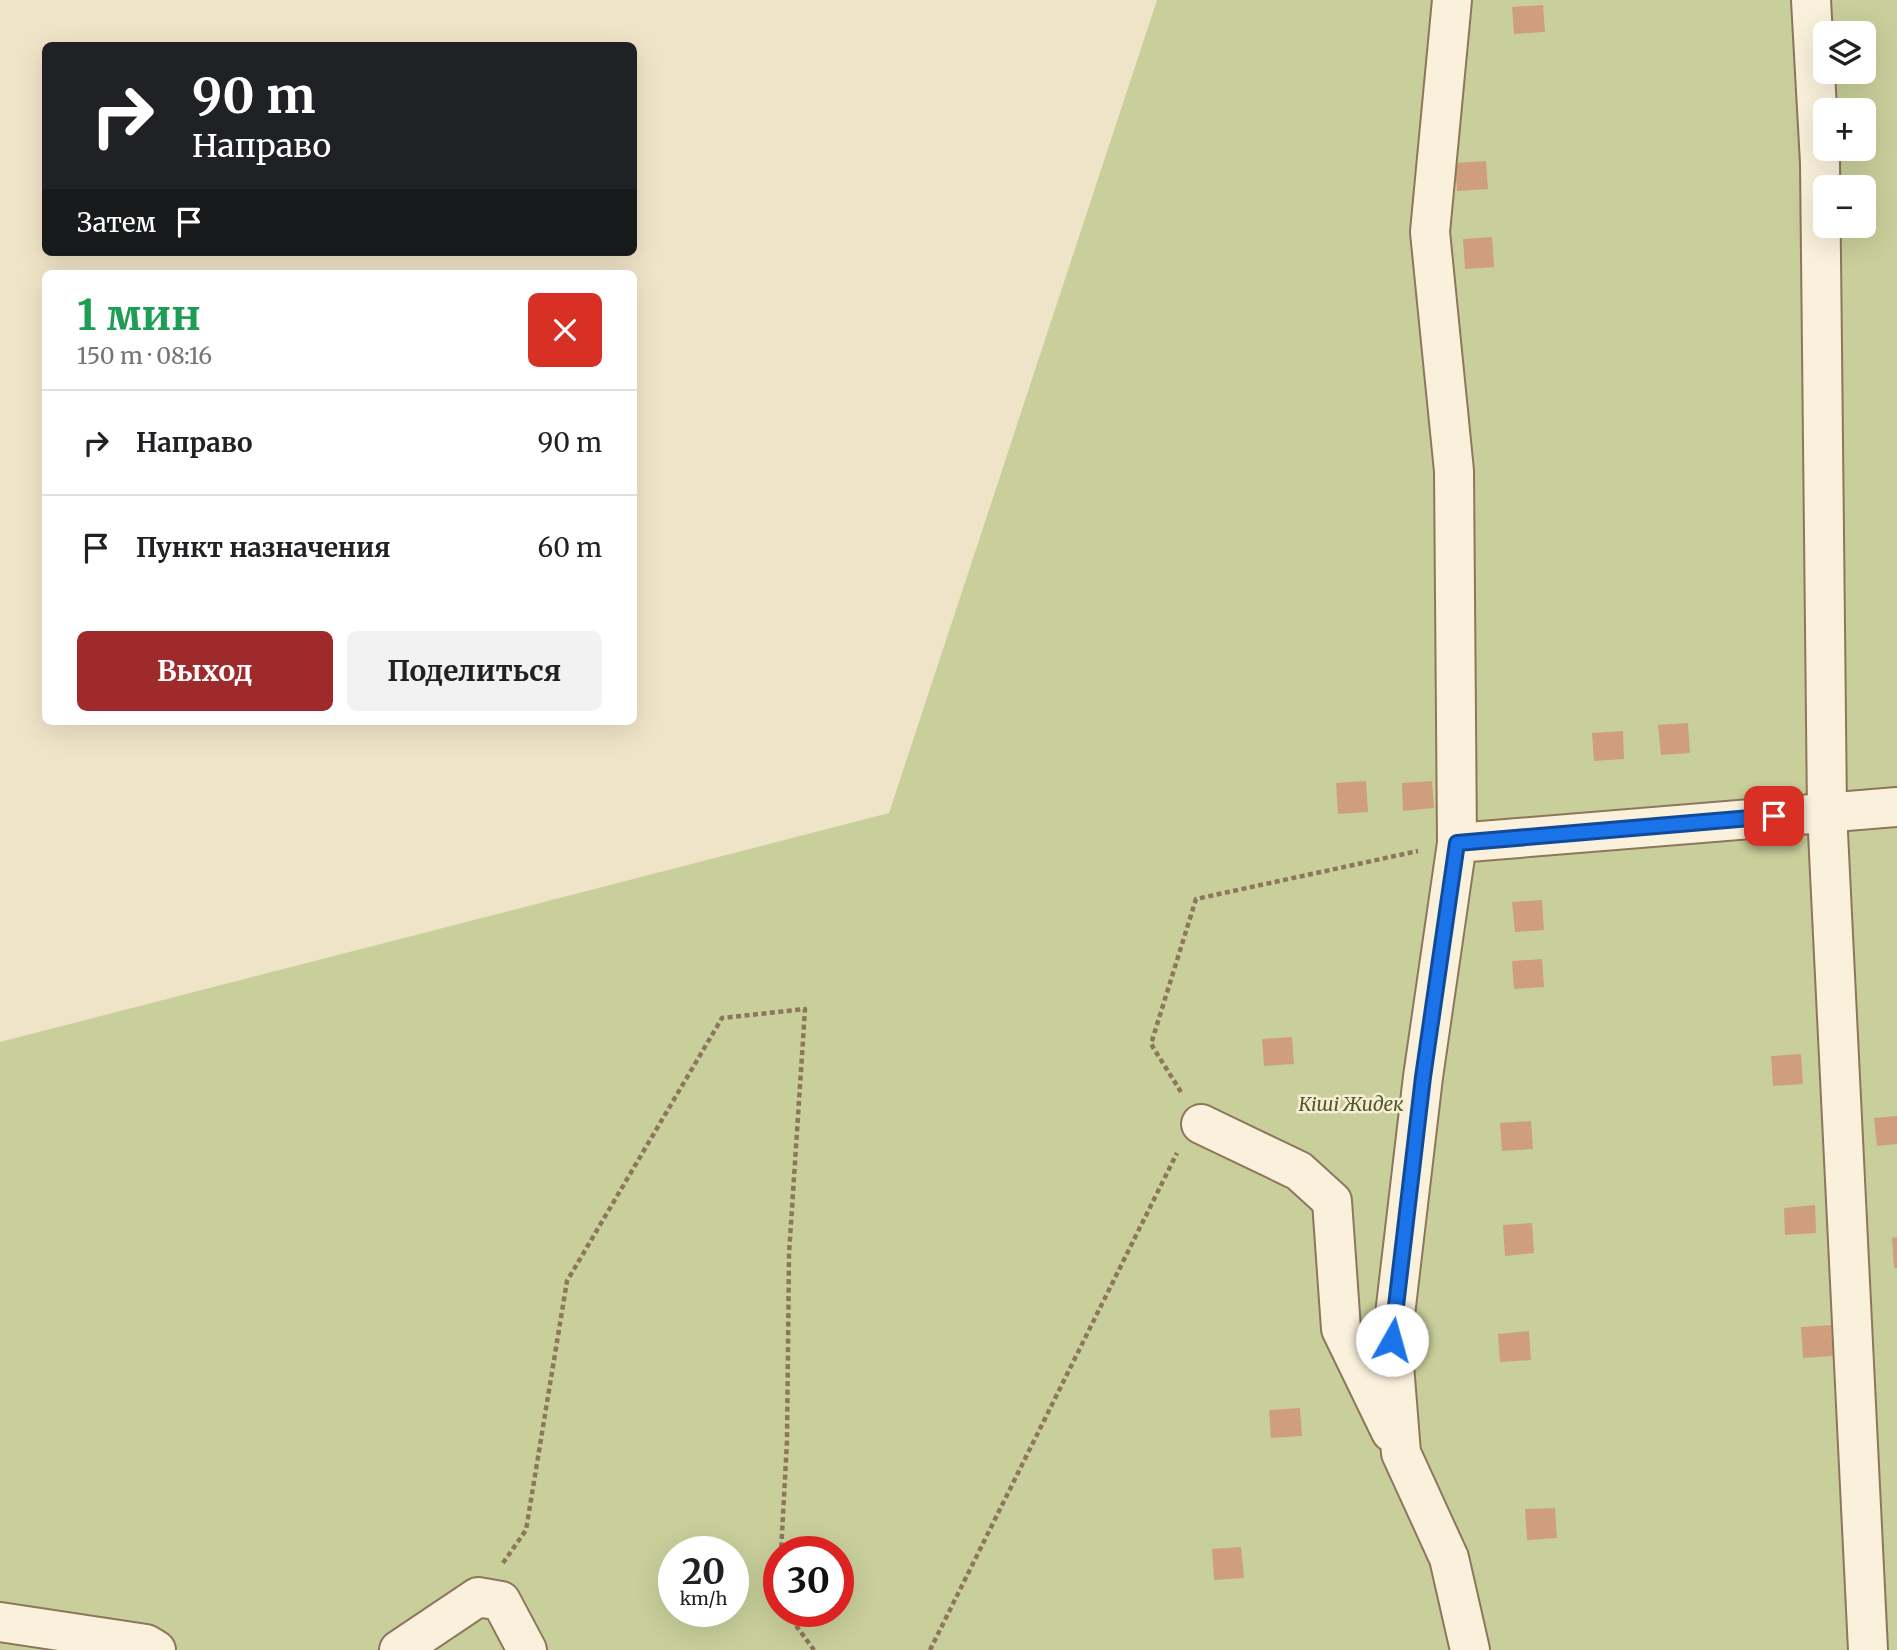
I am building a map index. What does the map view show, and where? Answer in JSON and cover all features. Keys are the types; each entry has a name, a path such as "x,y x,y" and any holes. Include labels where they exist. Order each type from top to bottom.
{"street":[{"path":"1401,1453 1392,1340 1423,1077 1457,843 1454,471 1430,232 1452,0"},
{"path":"1811,0 1820,163 1827,812 1868,1650"},
{"path":"1457,843 1897,807"},
{"path":"1201,1124 1299,1171 1332,1201 1341,1329 1449,1558 1471,1650"},
{"path":"399,1650 478,1597 501,1601 527,1650"},
{"path":"0,1622 146,1644 156,1650"}],"path":[{"path":"930,1650 1174,1156 1201,1124 1151,1044 1196,899 1457,843"},
{"path":"478,1597 526,1530 567,1281 722,1018 806,1009 789,1254 787,1441 782,1536"},
{"path":"797,1627 814,1650"}],"green space":[{"name":"Кіші Жидек","path":"1157,0 1897,0 1897,1650 0,1650 0,1042 889,813"}],"building":[{"path":"1543,5 1545,32 1514,34 1512,7"},
{"path":"1486,161 1488,189 1457,191 1455,163"},
{"path":"1492,237 1494,267 1465,269 1463,239"},
{"path":"1688,723 1690,753 1661,755 1658,725"},
{"path":"1623,731 1624,759 1594,761 1592,733"},
{"path":"1366,781 1368,812 1338,814 1336,783"},
{"path":"1432,781 1434,808 1403,811 1402,783"},
{"path":"1542,900 1544,930 1515,932 1512,902"},
{"path":"1542,959 1544,987 1514,989 1512,961"},
{"path":"1292,1037 1294,1064 1264,1066 1262,1039"},
{"path":"1801,1054 1803,1084 1773,1086 1771,1056"},
{"path":"1897,1116 1897,1144 1877,1146 1874,1118"},
{"path":"1531,1121 1533,1149 1502,1151 1500,1123"},
{"path":"1815,1205 1816,1233 1785,1235 1784,1208"},
{"path":"1532,1223 1534,1253 1505,1256 1503,1225"},
{"path":"1897,1237 1897,1268 1894,1268 1892,1238"},
{"path":"1831,1325 1833,1356 1803,1358 1801,1327"},
{"path":"1529,1331 1531,1360 1500,1362 1498,1334"},
{"path":"1300,1408 1302,1436 1271,1438 1269,1410"},
{"path":"1555,1508 1557,1538 1527,1540 1525,1509"},
{"path":"1241,1547 1244,1578 1214,1580 1212,1549"}],"route":[{"path":"1392,1340 1423,1077 1457,843 1774,816"}]}
